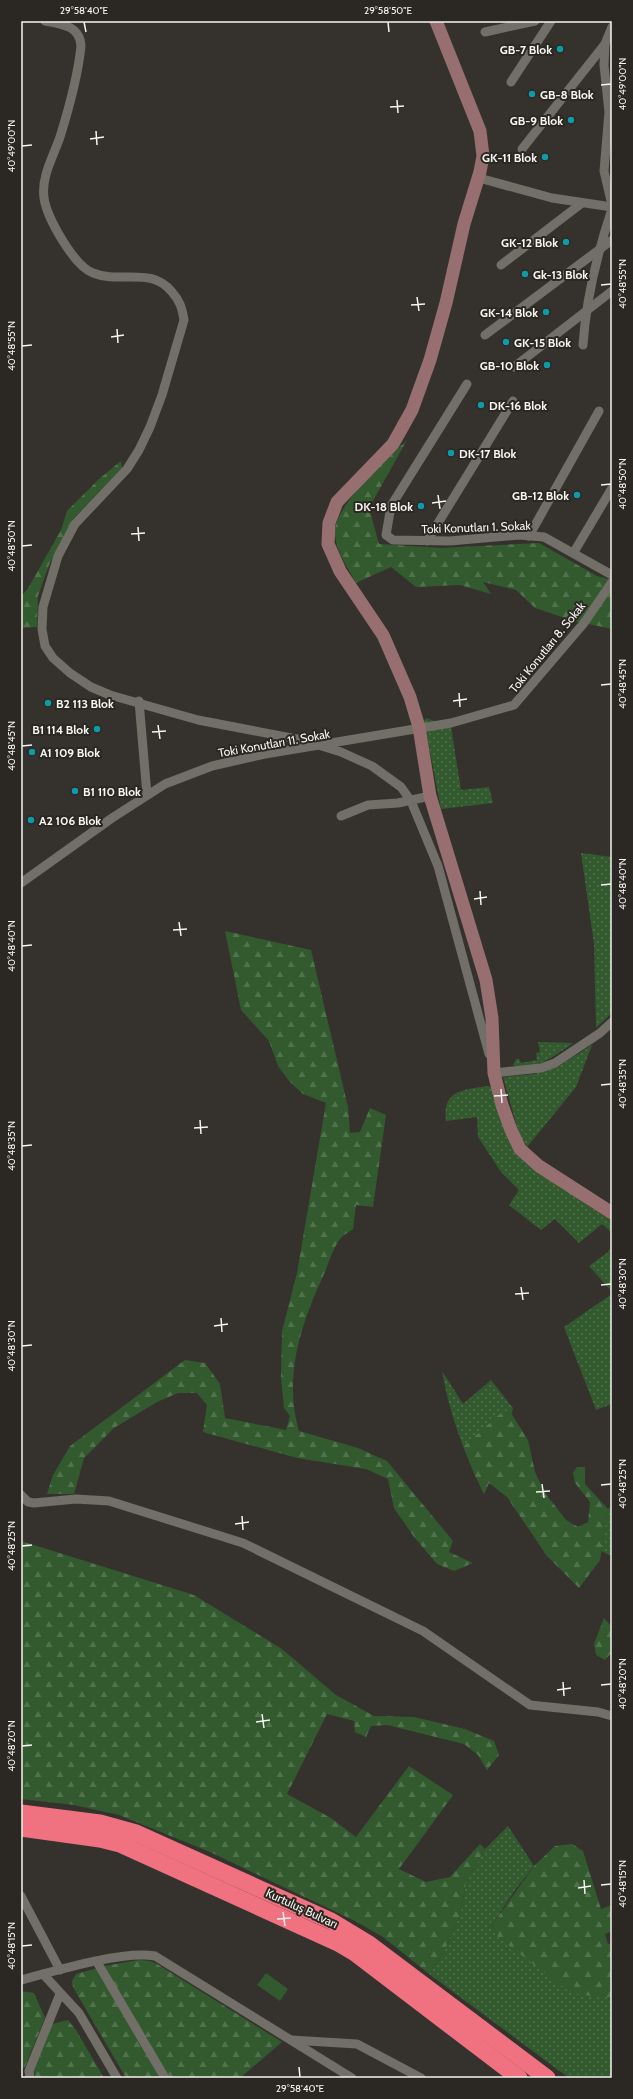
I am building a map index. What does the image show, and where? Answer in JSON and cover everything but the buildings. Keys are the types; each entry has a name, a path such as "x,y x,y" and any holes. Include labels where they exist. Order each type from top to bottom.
{"highway":[{"name":"Kurtuluş Bulvarı","path":"21,1813 100,1823 136,1833 331,1921 369,1944 547,2078"},
{"name":"Kurtuluş Bulvarı","path":"21,1828 100,1839 120,1844 338,1943 355,1954 519,2078"}],"street":[{"path":"45,21 64,24 74,29 81,41 80,57 62,130 46,173 44,187 46,204 53,223 73,254 83,266 92,273 104,276 148,276 168,288 182,308 184,320 150,427 127,469 87,510 67,536 58,556 43,607 42,629 45,646 53,658 91,687 198,720 262,731 341,752 372,766 401,787 411,801 428,839 449,902 502,1105 520,1149 539,1166 612,1213"},
{"path":"436,21 480,131 483,156 464,224 446,303 430,360 412,410 393,444 337,502 329,523 327,534 330,553 340,571 370,615 391,652 410,697 420,727 430,796 486,980 492,1018 494,1073"},
{"path":"485,32 535,21"},
{"path":"511,82 551,21"},
{"path":"522,149 605,44 612,27"},
{"path":"583,345 585,312 599,250 612,207 604,171 609,112 604,65 605,44"},
{"path":"478,178 552,198 612,207"},
{"path":"502,265 582,203"},
{"path":"485,334 612,240"},
{"path":"514,368 612,291"},
{"name":"Toki Konutları 1. Sokak","path":"467,384 391,506 386,535 394,540 427,541 529,536 544,537 574,552 612,575"},
{"path":"427,541 513,401"},
{"path":"529,536 599,411"},
{"path":"574,552 612,488"},
{"name":"Toki Konutları 8. Sokak","path":"420,727 451,723 514,705 584,623 612,582"},
{"path":"139,701 147,795"},
{"name":"Toki Konutları 11. Sokak","path":"21,883 165,784 212,766 265,754 369,738 420,727"},
{"path":"341,816 368,805 411,801 430,796"},
{"path":"494,1073 541,1068 555,1063 600,1033 612,1022"},
{"path":"21,1495 28,1502 34,1503 76,1499 109,1501 243,1543 423,1631 530,1705 598,1712 612,1716"},
{"path":"21,1896 60,1970"},
{"path":"21,1980 97,1962 142,1954 160,1958 352,2078"},
{"path":"97,1962 165,2078"},
{"path":"43,1974 79,2013 117,2078"},
{"path":"27,2073 60,1994"},
{"path":"290,2040 357,2044 421,2078"}],"green space":[{"path":"407,440 369,508 379,544 441,548 539,543 597,576 612,580 612,629 574,621 535,608 516,590 483,582 491,594 460,585 416,587 391,567 356,583 338,548 335,536 336,524 351,498 374,472"},
{"path":"121,461 122,468 73,519 49,565 38,596 37,627 21,628 21,596 27,590 61,530 67,511 99,479"},
{"path":"426,718 451,727 461,790 489,787 493,803 441,809 424,721"},
{"path":"581,853 612,857 612,1013 596,1028 594,944"},
{"path":"225,931 311,950 348,1107 350,1133 360,1132 370,1108 386,1115 373,1207 356,1205 353,1229 338,1241 331,1255 302,1331 294,1371 293,1391 299,1431 358,1448 387,1461 453,1541 449,1552 473,1563 454,1571 437,1564 414,1537 394,1508 388,1479 366,1469 297,1458 203,1432 207,1405 197,1393 178,1393 157,1402 114,1428 84,1458 74,1494 47,1494 53,1475 70,1446 185,1360 205,1363 220,1384 225,1418 286,1430 290,1416 284,1408 281,1377 282,1331 297,1273 326,1103 303,1094 289,1081 278,1066 269,1041 241,1010"},
{"path":"538,1042 573,1043 552,1057 536,1064 520,1067 513,1065 516,1059 519,1059 521,1063 537,1060 536,1053 540,1052"},
{"path":"592,1045 576,1087 527,1147 519,1134 503,1077 535,1074 559,1066"},
{"path":"487,1086 492,1087 508,1137 587,1205 612,1221 612,1233 602,1224 579,1243 555,1219 541,1230 509,1205 519,1190 501,1172 478,1137 477,1117 446,1121 447,1103 451,1097 462,1091"},
{"path":"612,1246 612,1292 589,1266 608,1252"},
{"path":"612,1294 612,1404 596,1410 564,1327"},
{"path":"442,1371 463,1404 491,1380 513,1408 503,1449 484,1494 458,1434"},
{"path":"501,1413 511,1413 528,1440 535,1472 545,1493 566,1520 578,1527 588,1522 590,1502 575,1483 573,1473 577,1467 585,1467 585,1484 608,1509 600,1560 579,1588 547,1556 507,1497 489,1483 484,1494 473,1471 464,1446"},
{"path":"612,1506 612,1556 601,1551 608,1509"},
{"path":"21,1541 194,1595 282,1649 336,1695 374,1716 414,1717 465,1729 494,1741 499,1755 487,1770 478,1755 464,1744 387,1725 371,1726 366,1737 355,1732 354,1721 327,1714 287,1794 331,1818 356,1837 409,1766 453,1795 399,1869 426,1882 450,1877 480,1844 485,1849 466,1883 460,1915 443,1954 429,1974 383,1937 355,1921 210,1852 119,1815 74,1805 21,1799"},
{"path":"604,1618 612,1627 612,1652 605,1660 596,1655 594,1644"},
{"path":"508,1826 534,1866 515,1890 492,1925 498,1937 597,1997 612,1997 612,2078 569,2078 429,1974 443,1954 460,1915 466,1883 485,1849"},
{"path":"572,1844 583,1851 601,1909 612,1905 612,1931 605,1934 608,1944 612,1943 612,1997 597,1997 571,1993 498,1937 492,1925 534,1866 555,1846"},
{"path":"139,1960 150,1961 157,1964 282,2042 240,2078 169,2078 104,1966"},
{"path":"98,1968 161,2078 126,2078 73,1987 72,1981 76,1974"},
{"path":"266,1973 288,1989 280,2001 257,1985"},
{"path":"21,1991 34,1993 45,2018 25,2067 21,2068"},
{"path":"68,2020 76,2030 104,2078 35,2078 34,2070 52,2024"}],"place":[{"name":"GB-7 Blok","path":"560,49"},
{"name":"GB-8 Blok","path":"532,94"},
{"name":"GB-9 Blok","path":"571,120"},
{"name":"GK-11 Blok","path":"545,157"},
{"name":"GK-12 Blok","path":"566,242"},
{"name":"Gk-13 Blok","path":"525,274"},
{"name":"GK-14 Blok","path":"546,312"},
{"name":"GK-15 Blok","path":"506,342"},
{"name":"GB-10 Blok","path":"547,365"},
{"name":"DK-16 Blok","path":"481,405"},
{"name":"DK-17 Blok","path":"451,453"},
{"name":"GB-12 Blok","path":"577,495"},
{"name":"DK-18 Blok","path":"421,506"},
{"name":"B2 113 Blok","path":"48,703"},
{"name":"B1 114 Blok","path":"97,729"},
{"name":"A1 109 Blok","path":"32,752"},
{"name":"B1 110 Blok","path":"75,791"},
{"name":"A2 106 Blok","path":"31,820"}]}
